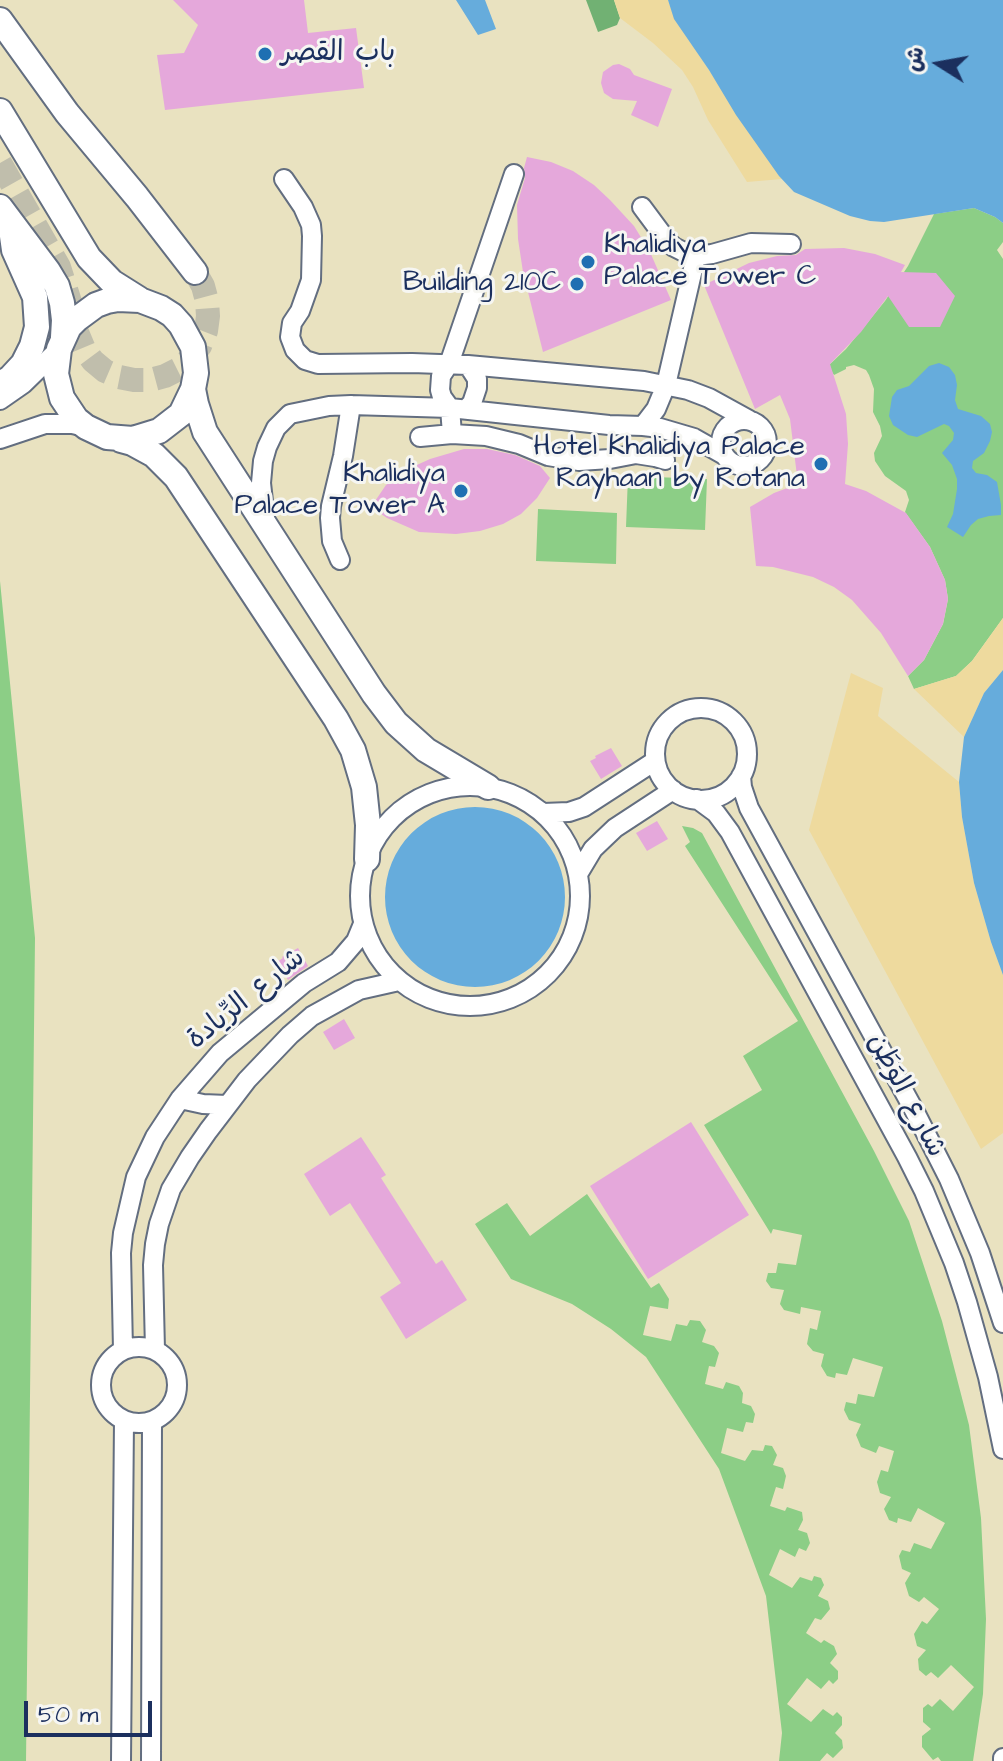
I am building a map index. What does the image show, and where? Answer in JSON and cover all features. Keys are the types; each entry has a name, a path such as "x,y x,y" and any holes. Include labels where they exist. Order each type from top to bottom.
{"street":[{"path":"0,20 67,113 195,272"},
{"path":"0,111 89,258 112,282 172,315 188,335 196,360 196,373 193,389 181,414 146,437 119,440"},
{"path":"458,408 442,397 441,376 459,365 514,174"},
{"path":"284,179 311,225 311,280 300,311 292,323 290,337 295,350 305,360 318,364 459,365 666,385 709,398 749,420"},
{"path":"642,207 674,247 696,256 751,243 791,244"},
{"path":"5,214 57,286 63,311 56,374 68,409 86,427"},
{"path":"0,384 23,364 37,327 35,297 14,250 5,214"},
{"path":"626,455 634,426 656,409 666,385 696,256"},
{"path":"0,400 23,384 61,343 77,319 96,305 118,299 140,300"},
{"path":"452,434 458,408 476,396 477,388 477,379 459,365"},
{"path":"193,389 205,432 374,694 396,723 426,750 488,787"},
{"path":"267,526 261,483 267,447 276,428 290,414 309,409 351,405 458,408 660,428 686,435 710,446 736,465 744,466 758,462 764,456 766,434 756,422 733,421 723,432 721,448 724,455"},
{"path":"340,560 332,541 330,518 351,405"},
{"path":"0,439 45,424 86,427 107,437 132,443 154,455 176,477 336,719 353,750 364,787 368,825 367,859 361,891 363,924 377,955 399,981 424,997 452,1006 492,1005 512,999 547,976 572,939 580,896 571,851 543,813 508,792 467,786 445,789 415,801 389,821 367,859"},
{"path":"420,437 469,434 503,439 548,456 579,461 626,455 646,455 665,460"},
{"path":"698,708 710,708 732,720 744,740 746,752 741,776 733,786 710,799 684,797 673,790 659,773 655,761 656,742 666,723 675,715 698,708"},
{"path":"543,813 569,812 584,807 655,761"},
{"name":"شارع الوَطَن","path":"741,776 745,798 754,819 949,1179 980,1253 1003,1323"},
{"path":"578,874 593,849 615,828 673,790"},
{"name":"شارع الوَطَن","path":"697,799 716,813 730,832 924,1191 967,1302 988,1377 1003,1449"},
{"name":"شارع الرِّيادة","path":"123,1350 121,1253 130,1195 142,1160 180,1099 220,1053 304,983 338,962 356,941 363,924"},
{"name":"شارع الرِّيادة","path":"155,1350 153,1265 159,1224 180,1173 227,1105 275,1051 321,1010 359,990 399,981"},
{"path":"180,1099 227,1105"},
{"path":"139,1346 155,1350 173,1366 176,1396 160,1417 152,1421 138,1423 124,1420 109,1408 101,1390 101,1380 108,1362 123,1350 139,1346"},
{"path":"121,1761 124,1420"},
{"path":"151,1761 152,1421"}],"green space":[{"path":"586,0 614,0 620,18 617,25 598,32"},
{"path":"974,208 1003,223 1003,242 997,250 1003,259 1003,618 972,661 956,676 914,689 908,676 924,660 943,624 948,599 945,580 930,547 905,512 909,500 906,491 885,476 875,461 874,453 882,436 873,412 874,389 869,375 866,370 854,365 834,375 828,366 885,301 908,266 934,214"},
{"path":"628,476 707,479 705,530 626,527"},
{"path":"538,509 617,513 616,564 536,561"},
{"path":"0,581 35,938 26,1761 0,1761"},
{"path":"682,826 702,833 874,1151 909,1221 942,1321 969,1425 981,1518 986,1619 983,1694 973,1761 941,1761 938,1757 933,1760 922,1747 922,1736 931,1729 923,1722 923,1708 928,1704 932,1707 940,1699 953,1711 974,1687 951,1665 938,1678 931,1672 926,1676 919,1670 918,1659 926,1650 917,1646 914,1634 922,1621 927,1624 939,1609 924,1597 919,1602 909,1596 905,1583 911,1573 902,1569 899,1556 902,1550 910,1552 914,1543 931,1549 945,1523 918,1508 911,1522 898,1518 897,1523 889,1520 884,1509 891,1497 880,1493 877,1482 881,1470 888,1472 894,1451 879,1446 876,1453 861,1447 856,1435 861,1424 849,1420 844,1410 846,1402 856,1404 858,1394 874,1397 883,1367 853,1358 847,1375 836,1373 835,1378 827,1376 821,1366 824,1354 813,1351 807,1344 810,1328 817,1330 821,1311 801,1307 800,1314 784,1310 780,1304 784,1290 771,1288 766,1281 768,1273 776,1273 778,1263 796,1265 802,1235 773,1229 771,1234 704,1125 762,1090 743,1056 798,1021 685,846 690,842"},
{"path":"587,1194 651,1288 659,1283 669,1299 668,1309 650,1306 643,1335 671,1341 676,1324 687,1326 690,1320 700,1321 706,1330 702,1342 714,1346 719,1353 715,1367 709,1366 705,1384 723,1389 726,1382 739,1386 743,1393 742,1403 751,1406 755,1414 753,1423 746,1422 743,1432 727,1428 721,1453 745,1461 752,1450 763,1451 765,1445 772,1446 777,1455 773,1465 783,1468 786,1476 783,1489 776,1487 770,1506 802,1512 803,1520 798,1530 807,1533 810,1543 806,1551 799,1548 795,1557 780,1549 769,1575 792,1588 800,1577 812,1581 814,1576 821,1578 824,1585 818,1596 828,1601 830,1609 821,1620 815,1618 806,1633 821,1643 824,1640 834,1646 837,1654 830,1663 838,1671 838,1679 833,1684 829,1680 821,1689 807,1678 787,1704 811,1722 823,1709 833,1716 837,1712 842,1717 842,1725 835,1733 842,1740 843,1748 833,1758 827,1753 820,1761 779,1761 782,1733 766,1596 719,1469 646,1357 572,1304 511,1279 475,1224 507,1203 530,1236"}],"sand":[{"path":"614,0 668,0 675,19 782,179 747,182 708,120 682,70 620,18"},
{"path":"1003,618 1003,670 984,693 964,737 914,689 956,676 972,661"},
{"path":"851,673 883,688 878,716 959,782 974,883 1003,975 1003,1133 981,1149 809,830"}],"water":[{"path":"456,0 485,0 496,29 478,35"},
{"path":"668,0 1003,0 1003,223 974,208 884,222 870,221 850,216 794,192 736,115 674,19"},
{"path":"939,363 949,367 955,375 958,409 981,416 990,424 992,432 984,453 973,461 972,468 976,473 987,475 997,482 1001,515 978,519 963,537 947,527 953,514 957,479 952,465 942,453 953,440 954,433 944,424 917,437 908,435 893,425 889,416 892,397 897,390 909,386 929,366"},
{"path":"1003,670 1003,975 974,883 959,782 964,737 984,693"},
{"path":"475,807 509,814 525,822 538,834 550,847 558,863 565,897 558,931 550,947 538,960 525,972 509,980 475,987 441,980 425,972 412,960 400,947 392,931 385,897 392,863 400,847 412,834 425,822 441,814"}],"building":[{"name":"باب القصر","path":"173,0 304,0 308,33 356,28 364,88 165,110 157,55 184,53 198,25"},
{"path":"619,64 630,69 634,75 672,89 658,127 631,115 637,101 613,99 604,93 601,83 603,72"},
{"name":"Khalidiya Palace Tower C","path":"527,157 573,171 610,200 634,226 650,252 671,300 543,352 518,239 517,205"},
{"name":"Hotel Khalidiya Palace Rayhaan by Rotana","path":"844,248 875,254 905,265 901,272 936,273 955,296 940,327 909,327 888,296 861,332 830,364 846,414 848,444 845,484 866,491 906,513 930,547 945,580 948,599 943,624 924,660 908,676 881,633 852,600 813,577 756,566 750,507 798,484 790,419 780,395 755,409 704,285 749,263 796,255 805,249"},
{"name":"Khalidiya Palace Tower A","path":"464,449 487,449 515,455 540,466 550,478 537,498 521,514 480,531 456,534 419,532 371,507 386,485 408,469"},
{"path":"611,748 622,766 601,779 590,761"},
{"path":"657,821 668,839 647,851 636,833"},
{"path":"298,948 308,966 288,980 277,962"},
{"path":"344,1019 355,1038 334,1050 323,1032"},
{"path":"691,1122 749,1215 648,1279 590,1186"},
{"path":"361,1137 386,1175 381,1178 436,1264 442,1260 467,1300 406,1339 380,1297 401,1283 350,1203 330,1216 304,1174"}],"tunnel":[{"path":"0,163 59,267 84,349 105,371 119,377 150,380 179,369 190,359 200,346 208,316 203,286 195,272"}],"place":[{"name":"باب القصر","path":"265,54"},
{"name":"Khalidiya Palace Tower C","path":"588,262"},
{"name":"Building 210C","path":"577,284"},
{"name":"Hotel Khalidiya Palace Rayhaan by Rotana","path":"821,464"},
{"name":"Khalidiya Palace Tower A","path":"461,491"}]}
